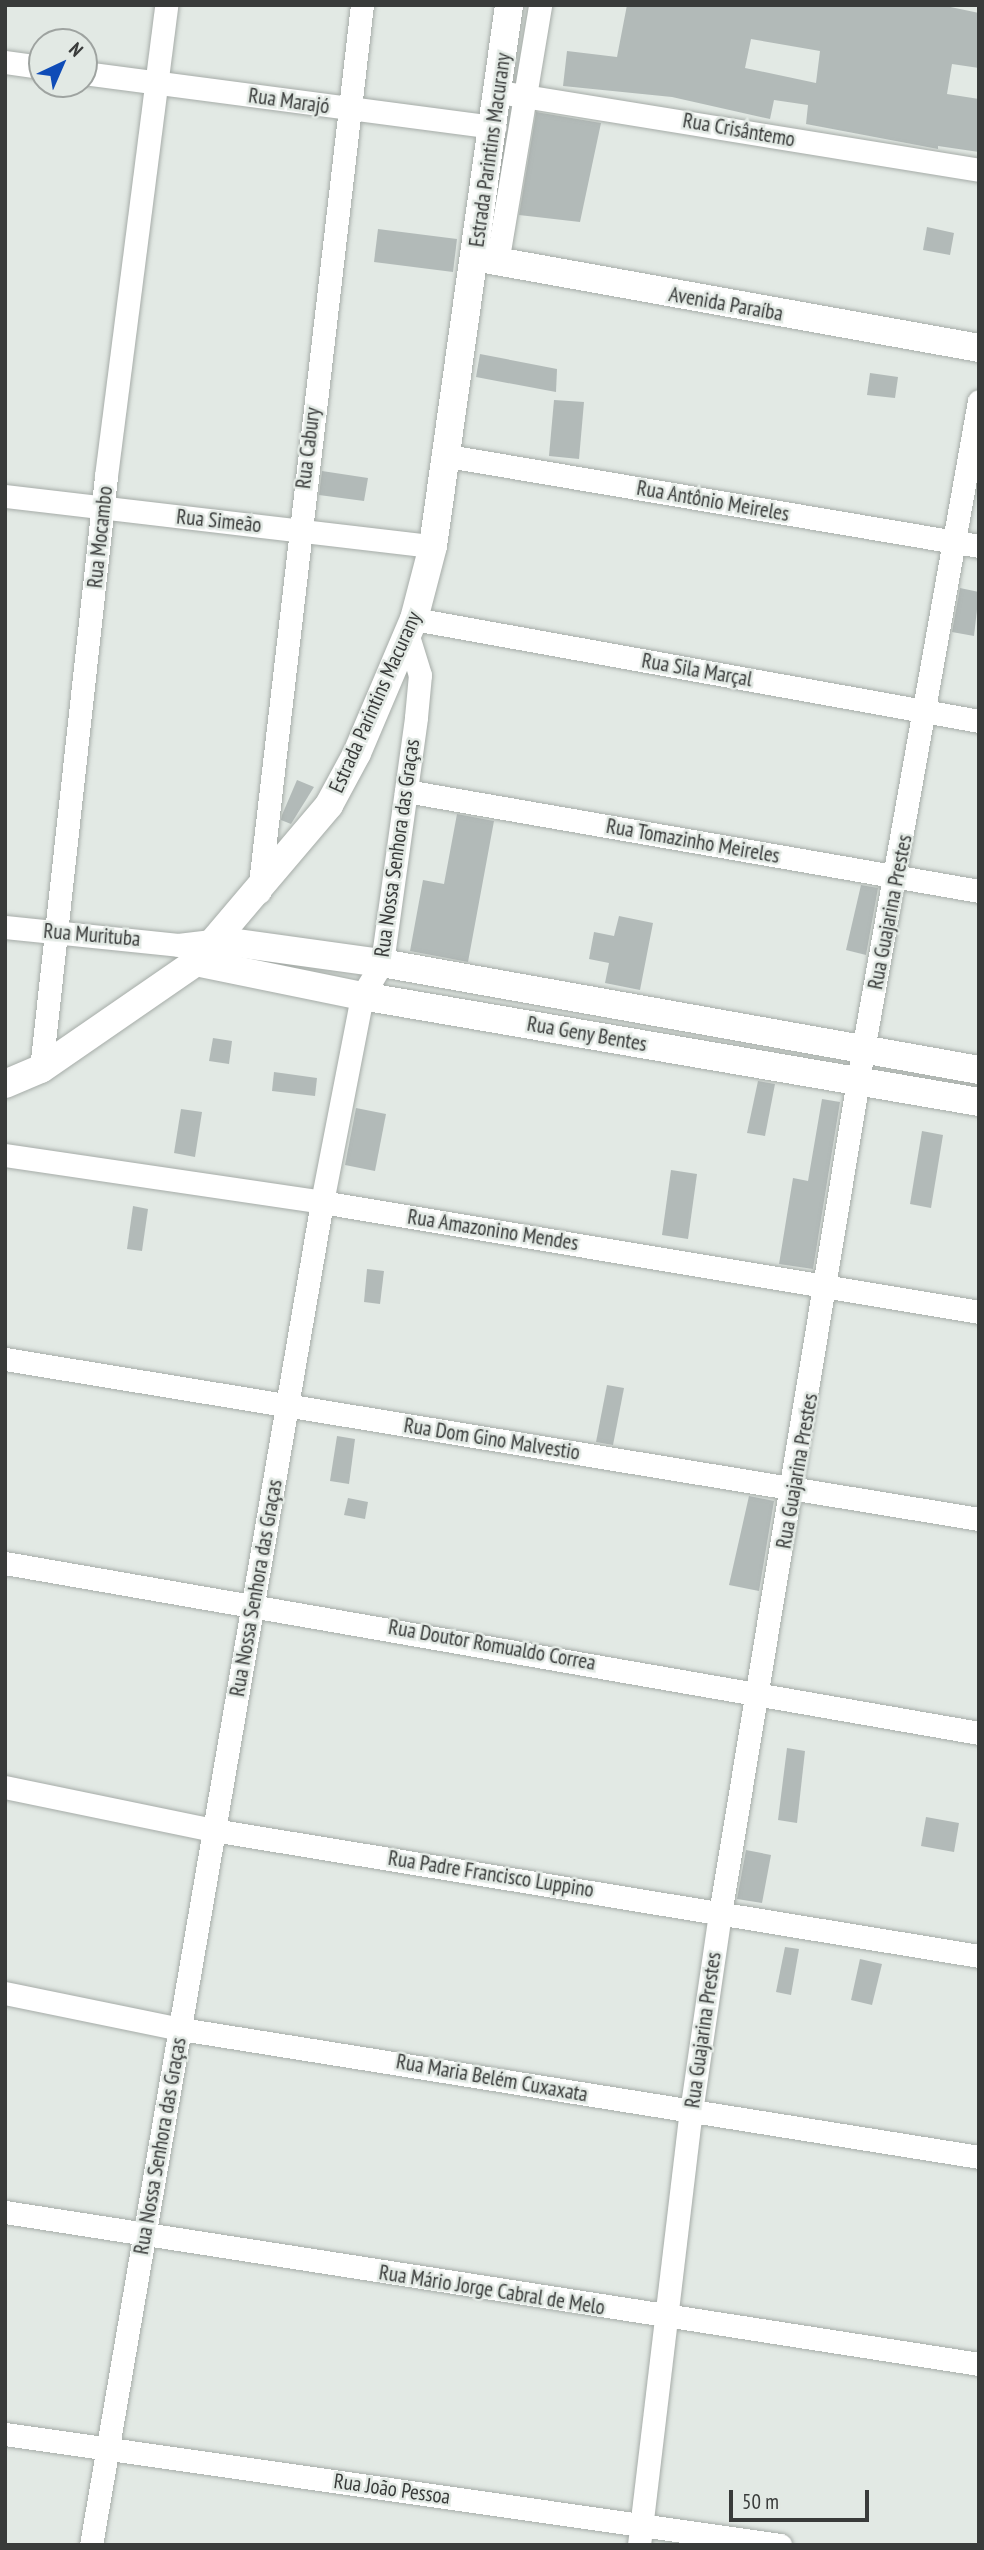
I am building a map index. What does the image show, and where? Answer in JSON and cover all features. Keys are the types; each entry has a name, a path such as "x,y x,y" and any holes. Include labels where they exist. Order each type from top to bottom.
{"street":[{"name":"Rua Mocambo","path":"41,1069 103,508 166,5"},
{"name":"Rua Cabury","path":"259,892 298,530 362,5"},
{"name":"Estrada Parintins Macurany","path":"485,260 494,127 512,93 509,5"},
{"name":"Estrada Parintins Macurany","path":"5,1084 41,1069 187,954 216,940 259,892 329,805 411,627 433,546 512,93 540,5"},
{"path":"5,62 28,65"},
{"name":"Rua Marajó","path":"98,75 494,127"},
{"name":"Rua Crisântemo","path":"512,93 979,170"},
{"name":"Avenida Paraíba","path":"485,260 979,348"},
{"name":"Rua Guajarina Prestes","path":"640,2534 691,2112 720,1914 828,1285 863,1050 897,877 952,541 979,401"},
{"name":"Rua Antônio Meireles","path":"448,456 979,546"},
{"name":"Rua Simeão","path":"5,496 433,546"},
{"name":"Rua Sila Marçal","path":"411,627 979,721"},
{"name":"Rua Nossa Senhora das Graças","path":"91,2545 322,1202 362,996 382,963 420,675 411,627"},
{"name":"Rua Tomazinho Meireles","path":"406,790 979,891"},
{"name":"Rua Murituba","path":"5,927 145,939 187,954"},
{"name":"Rua Geny Bentes","path":"216,940 382,963 979,1070"},
{"name":"Rua Geny Bentes","path":"187,954 362,996 860,1079 979,1102"},
{"name":"Rua Amazonino Mendes","path":"5,1155 322,1202 979,1312"},
{"name":"Rua Dom Gino Malvestio","path":"5,1359 979,1519"},
{"name":"Rua Doutor Romualdo Correa","path":"5,1563 979,1732"},
{"name":"Rua Padre Francisco Luppino","path":"5,1787 213,1830 518,1877 720,1914 979,1956"},
{"name":"Rua Maria Belém Cuxaxata","path":"5,1993 181,2029 979,2157"},
{"name":"Rua Mário Jorge Cabral de Melo","path":"5,2212 668,2318 979,2364"},
{"name":"Rua João Pessoa","path":"5,2434 640,2534 780,2545"}],"building":[{"path":"627,5 941,5 979,13 979,68 952,64 947,94 979,99 979,152 938,146 938,149 806,124 808,105 774,100 770,119 672,97 563,86 567,51 617,57","holes":["751,39 820,51 816,83 745,68"]},
{"path":"536,112 601,123 580,222 519,215"},
{"path":"927,227 954,233 950,255 923,250"},
{"path":"378,229 457,239 453,272 374,262"},
{"path":"480,354 557,369 556,392 476,377"},
{"path":"870,373 898,377 895,398 867,395"},
{"path":"554,400 584,402 579,459 549,456"},
{"path":"322,471 368,478 364,501 319,495"},
{"path":"960,588 979,592 974,636 952,632"},
{"path":"297,780 314,787 291,824 281,820"},
{"path":"457,814 494,821 468,962 410,951 423,880 444,884"},
{"path":"861,885 878,888 866,955 846,950"},
{"path":"619,916 653,923 640,990 605,983 609,963 589,959 594,932 614,936"},
{"path":"213,1038 232,1041 229,1064 209,1061"},
{"path":"274,1072 317,1078 315,1096 272,1091"},
{"path":"758,1081 775,1084 765,1136 747,1133"},
{"path":"822,1099 840,1102 813,1269 779,1264 793,1178 808,1181"},
{"path":"356,1108 386,1114 375,1171 345,1165"},
{"path":"181,1109 202,1112 195,1157 174,1153"},
{"path":"922,1131 943,1135 931,1208 910,1204"},
{"path":"671,1170 697,1174 688,1239 662,1235"},
{"path":"133,1206 148,1209 142,1251 127,1249"},
{"path":"367,1269 384,1271 380,1304 364,1302"},
{"path":"607,1385 624,1388 613,1445 596,1442"},
{"path":"337,1436 355,1439 349,1484 330,1481"},
{"path":"749,1496 774,1501 759,1591 729,1585"},
{"path":"348,1498 368,1502 365,1519 344,1515"},
{"path":"787,1748 805,1751 797,1823 778,1820"},
{"path":"926,1817 959,1823 954,1852 921,1846"},
{"path":"746,1850 771,1855 762,1903 737,1899"},
{"path":"785,1947 799,1949 791,1995 776,1992"},
{"path":"860,1959 882,1964 872,2005 851,2000"}]}
